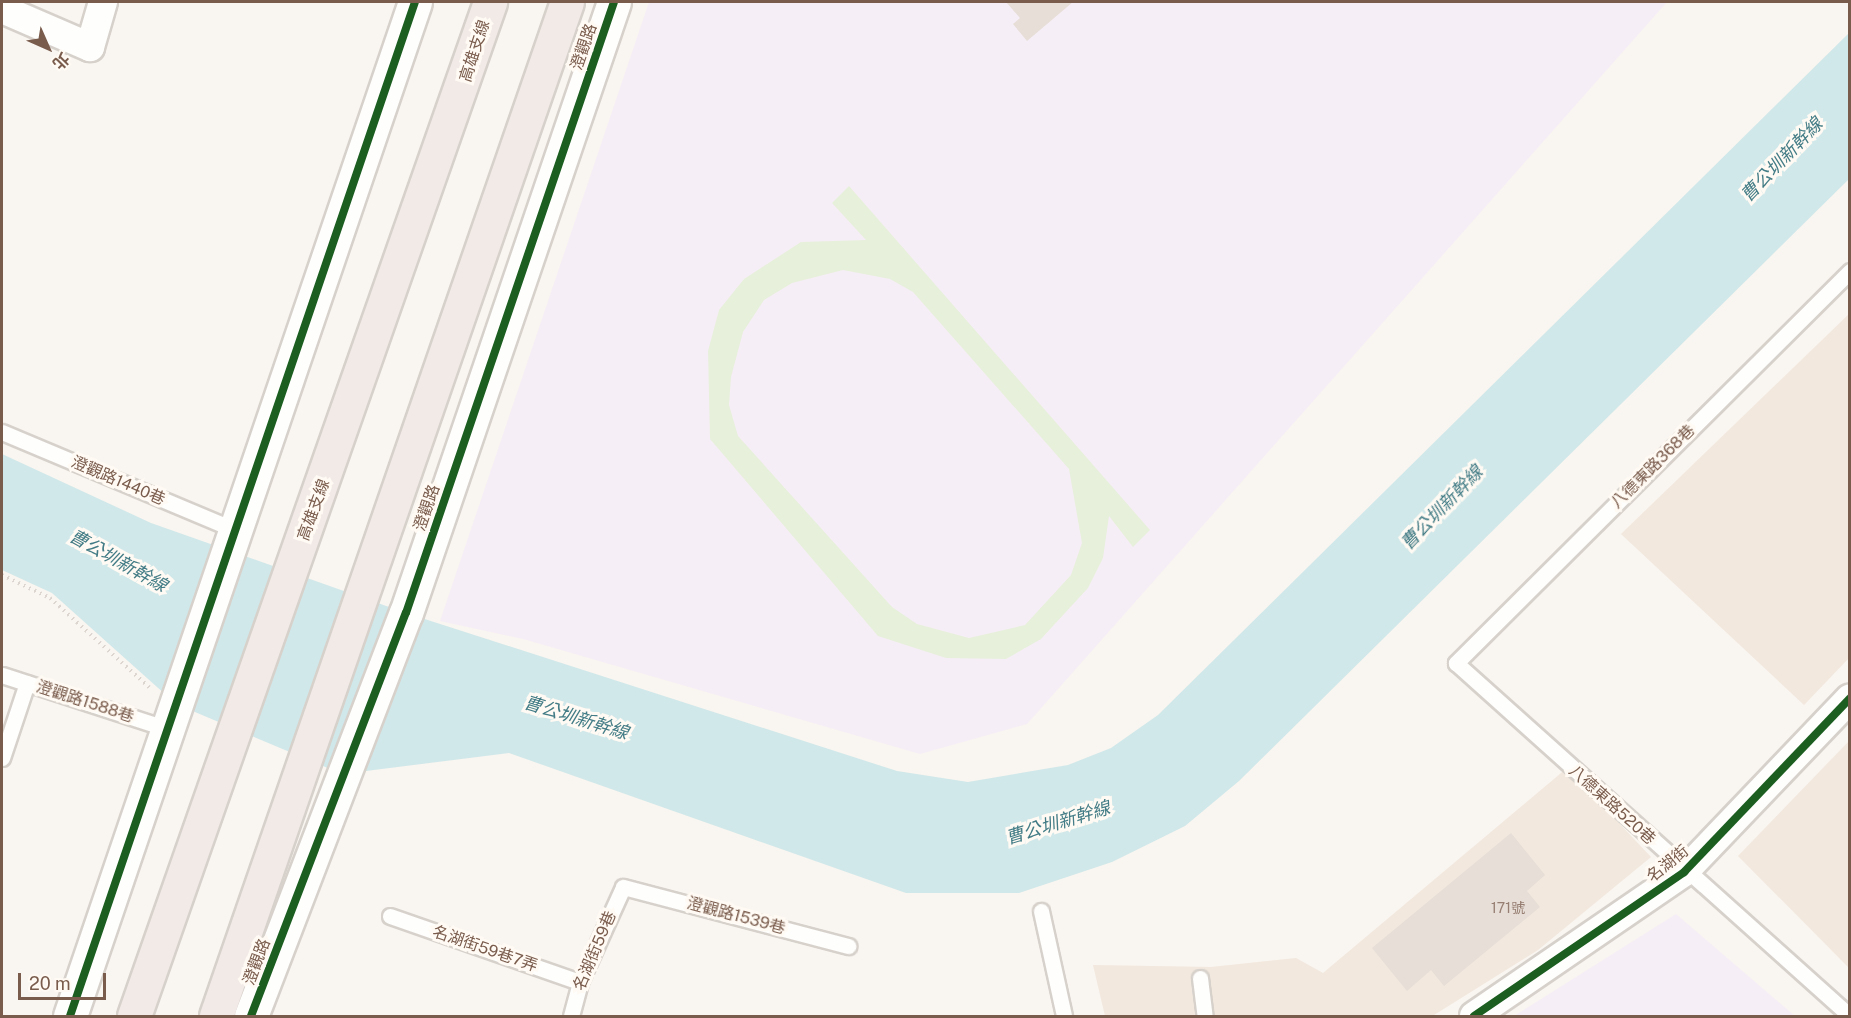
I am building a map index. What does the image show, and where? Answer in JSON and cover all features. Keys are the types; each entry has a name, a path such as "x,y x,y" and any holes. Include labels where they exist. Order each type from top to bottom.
{"highway":[{"name":"高雄支線","path":"134,1017 490,2"},
{"path":"216,1017 567,2"}],"street":[{"path":"2,9 90,47 103,2"},
{"path":"70,1017 415,2"},
{"name":"澄觀路","path":"251,1017 342,774 406,613 614,2"},
{"name":"名湖街","path":"1474,1017 1684,872 1850,698"}],"lane":[{"name":"八德東路368巷","path":"1456,663 1850,271"},
{"name":"澄觀路1440巷","path":"2,432 232,539"},
{"name":"八德東路520巷","path":"1456,663 1684,872 1850,1016"},
{"name":"澄觀路1588巷","path":"2,675 27,683 173,714"},
{"path":"2,758 27,683"},
{"name":"澄觀路1539巷","path":"623,886 848,946"},
{"name":"名湖街59巷","path":"571,1017 580,982 623,886"},
{"path":"1041,910 1064,1017"},
{"name":"名湖街59巷7弄","path":"390,916 580,982"},
{"path":"1200,978 1205,1017"}],"path":[{"path":"2,574 50,598 173,714"}],"shaded area":[{"path":"649,2 1667,2 1027,724 920,754 523,639 440,621"},
{"path":"1849,314 1849,658 1804,705 1621,534"},
{"path":"1849,741 1849,968 1738,856"},
{"path":"1567,768 1651,857 1538,950 1434,1015 1105,1016 1093,965 1211,967 1296,958 1323,973"},
{"path":"1676,914 1795,1016 1514,1016"}],"green space":[{"path":"849,186 1150,530 1133,547 1109,516 1103,558 1088,588 1041,639 1006,659 946,658 878,636 710,439 708,351 719,310 744,279 801,242 866,240 832,203","holes":["843,270 890,279 913,292 1069,469 1082,543 1071,575 1025,625 969,638 917,624 892,607 738,436 729,405 731,377 743,332 764,300 792,283"]}],"water":[{"name":"曹公圳新幹線","path":"1849,33 1849,179 1239,781 1185,826 1112,862 1019,893 906,893 509,753 342,774 176,704 52,593 2,570 2,454 151,523 406,613 897,771 968,782 1068,765 1111,748 1158,715"}],"building":[{"path":"1006,2 1073,2 1027,41 1013,24 1020,18"},
{"path":"1511,833 1545,875 1527,891 1540,907 1444,986 1431,970 1407,991 1372,948"}],"cycle path":[{"path":"70,1016 415,2"},
{"path":"251,1016 406,613 614,2"},
{"path":"1474,1016 1684,872 1850,698"}]}
